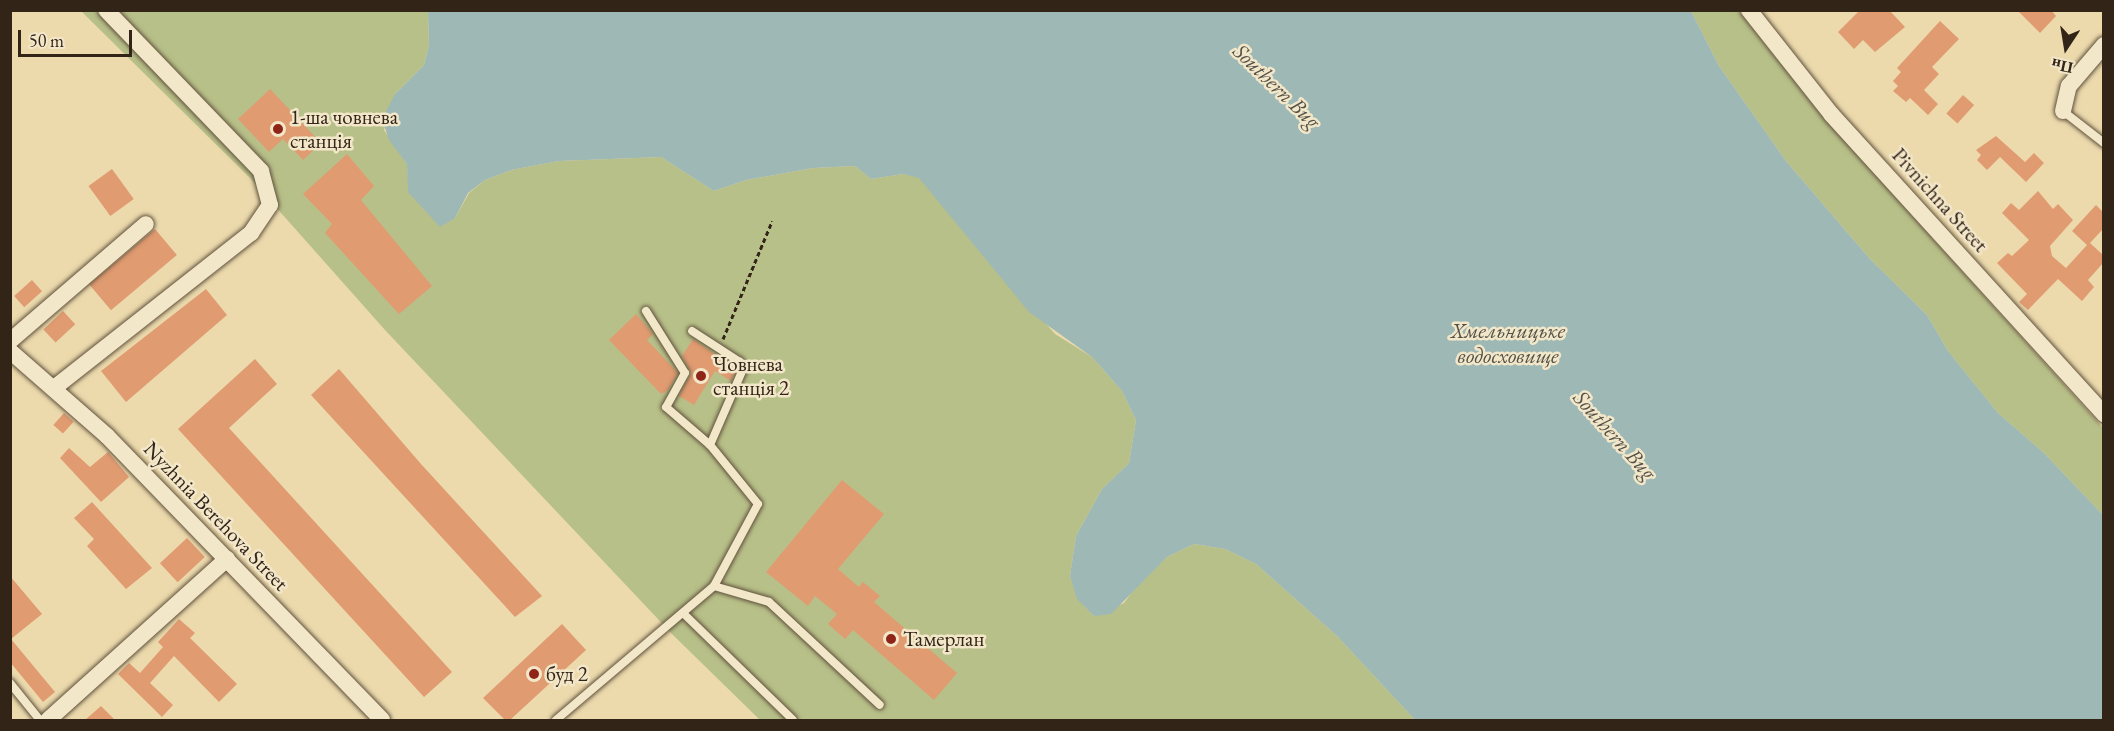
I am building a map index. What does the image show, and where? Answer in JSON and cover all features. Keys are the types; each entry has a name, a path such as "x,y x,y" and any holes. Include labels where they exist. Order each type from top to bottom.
{"street":[{"path":"54,388 251,233 270,205 261,171 106,10"},
{"name":"Pivnichna Street","path":"1749,10 1831,114 2103,414"},
{"path":"2063,111 2069,86 2103,45"},
{"path":"10,341 146,224"},
{"name":"Nyzhnia Berehova Street","path":"10,351 108,436 382,720"},
{"path":"48,720 227,559"}],"lane":[{"path":"2063,111 2103,143"},
{"path":"556,720 714,586 758,504 710,445 666,407 685,373 646,310"},
{"path":"692,331 740,362 743,369 710,445"},
{"path":"714,586 769,602 880,705"},
{"path":"682,612 793,720"},
{"path":"10,683 40,720"}],"path":[{"path":"720,349 772,221"}],"green space":[{"path":"81,11 428,11 429,45 424,65 395,94 384,130 407,164 409,192 455,218 469,193 485,180 511,170 559,161 661,157 714,191 746,180 813,168 855,166 871,179 903,174 919,177 1055,334 1092,357 1122,391 1136,420 1129,463 1102,489 1076,536 1070,576 1078,599 1094,616 1124,603 1138,584 1167,557 1194,544 1225,549 1256,564 1337,636 1415,720 760,720 674,636 385,330 250,178"},
{"path":"1691,11 1739,11 1825,119 2103,428 2103,515 2044,453 1998,413 1948,351 1927,315 1870,259 1786,161 1719,66"}],"water":[{"name":"Хмельницьке водосховище","path":"428,11 1691,11 1719,66 1786,161 1870,259 1927,315 1948,351 1998,413 2044,453 2103,515 2103,720 1415,720 1337,636 1256,564 1225,549 1194,544 1167,557 1111,614 1094,616 1077,599 1070,576 1076,536 1102,489 1129,463 1136,420 1122,391 1092,357 1029,312 919,178 903,174 871,179 855,166 813,168 746,180 714,191 661,157 559,161 511,170 485,180 468,193 455,218 440,227 408,192 407,164 389,140 382,119 395,94 424,65 429,45"}],"building":[{"path":"1860,10 1889,10 1905,27 1875,52 1863,40 1854,49 1838,32"},
{"path":"2017,10 2051,10 2056,16 2040,33"},
{"path":"1940,21 1959,39 1932,67 1939,74 1924,90 1938,104 1928,115 1910,98 1906,102 1893,91 1898,86 1893,81 1901,72 1897,68"},
{"name":"1-ша човнева станція","path":"270,89 321,143 303,160 283,139 269,152 238,119"},
{"path":"1963,95 1974,105 1957,124 1946,114"},
{"path":"1996,136 2025,162 2034,153 2044,163 2026,182 2000,157 1987,170 1977,160 1981,155 1976,150"},
{"path":"347,154 374,186 361,200 432,286 399,314 325,233 332,224 303,194"},
{"path":"112,169 134,199 110,216 89,186"},
{"path":"2038,191 2053,209 2058,204 2073,220 2050,246 2052,256 2066,268 2087,245 2072,231 2096,205 2103,212 2103,229 2090,243 2103,255 2103,263 2088,280 2094,287 2082,301 2058,279 2028,310 2019,302 2027,294 1997,263 2008,253 2012,256 2029,240 2002,213 2011,203 2019,210"},
{"path":"155,229 177,255 111,310 89,284"},
{"path":"32,280 42,291 24,307 14,296"},
{"path":"206,289 227,315 126,402 101,371"},
{"path":"63,311 75,324 56,343 43,329"},
{"path":"636,314 653,334 647,340 678,373 668,390 661,394 609,340"},
{"name":"Човнева станція 2","path":"693,339 736,369 731,381 715,371 694,405 679,396 691,373 682,356"},
{"path":"255,359 277,384 229,428 452,672 424,697 178,429"},
{"path":"339,369 421,464 542,596 515,617 311,395"},
{"path":"64,413 74,422 63,434 53,425"},
{"path":"69,448 90,467 108,452 129,477 101,502 60,458"},
{"path":"842,480 884,514 838,569 859,587 863,582 880,596 874,602 957,673 934,700 853,630 845,639 828,624 837,614 815,596 808,606 766,572"},
{"path":"92,502 152,568 126,589 87,546 94,539 74,518"},
{"path":"187,538 205,557 178,582 160,563"},
{"path":"10,576 42,614 11,639 55,692 43,702 10,662"},
{"path":"179,619 195,633 190,638 237,684 219,702 174,656 150,683 173,705 162,717 118,674 129,663 140,673 163,647 158,642"},
{"name":"буд 2","path":"562,624 586,650 510,720 505,720 483,698"},
{"path":"101,706 115,720 85,720"}],"place":[{"name":"1-ша човнева станція","path":"278,129"},
{"name":"Човнева станція 2","path":"701,376"},
{"name":"Тамерлан","path":"891,639"},
{"name":"буд 2","path":"534,674"}],"water label":[{"name":"Southern Bug","path":"1277,86"},
{"name":"Southern Bug","path":"1615,435"}]}
